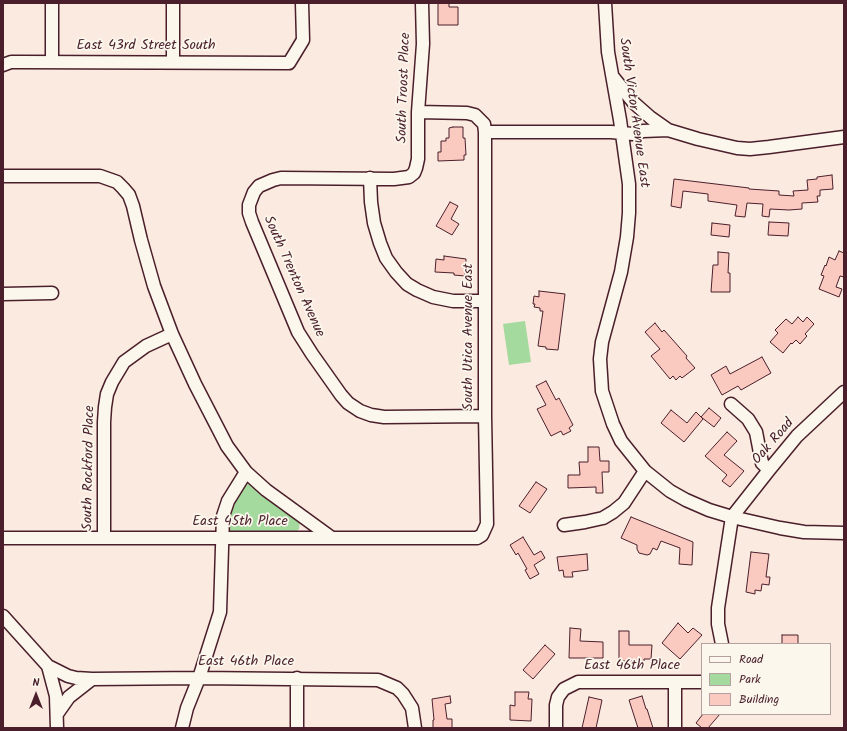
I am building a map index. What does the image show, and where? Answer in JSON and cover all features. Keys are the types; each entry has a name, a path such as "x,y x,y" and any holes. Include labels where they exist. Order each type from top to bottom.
{"street":[{"path":"52,3 52,62"},
{"path":"173,3 173,62"},
{"name":"East 43rd Street South","path":"3,65 11,62 289,63 303,40 302,3"},
{"name":"South Troost Place","path":"370,178 403,178 414,173 416,168 418,160 418,112 423,44 422,3"},
{"name":"South Victor Avenue East","path":"604,3 608,52 629,184 629,213 627,237 621,272 602,342 600,359 602,391 613,424 621,441 645,471 670,491 686,500 709,510 732,517"},
{"path":"612,77 634,103 668,130"},
{"path":"418,112 467,113 475,115 484,124 485,132 633,134 643,131 668,130 737,148 750,148 844,137"},
{"name":"South Utica Avenue East","path":"477,538 482,535 487,524 485,416 485,132"},
{"path":"3,176 91,175 118,182 129,195 154,286 172,334 214,424 227,446 246,472 266,490 332,538"},
{"name":"South Trenton Avenue","path":"370,178 281,178 259,186 254,192 251,199 249,213 298,332 341,395 348,403 360,411 371,415 384,417 485,416"},
{"path":"370,178 374,223 380,243 386,258 407,284 433,297 453,301 485,301"},
{"path":"3,294 52,293"},
{"name":"South Rockford Place","path":"104,538 104,422 107,394 117,372 124,362 146,346 172,334"},
{"name":"Oak Road","path":"732,517 797,436 844,392"},
{"path":"731,404 748,420 756,432 762,463 769,470"},
{"path":"564,525 603,518 613,512 624,503 645,471"},
{"path":"182,728 186,708 198,678 220,612 223,516 228,501 246,472"},
{"path":"722,643 718,624 718,608 732,517 804,532 844,533"},
{"name":"East 45th Place","path":"3,538 477,538"},
{"path":"3,616 48,666 56,696 57,728"},
{"name":"East 46th Place","path":"48,666 72,677 92,679 297,678 378,680 397,688 403,694 412,708 415,728"},
{"path":"297,678 297,728"},
{"path":"57,714 69,697 92,679"},
{"name":"East 46th Place","path":"556,728 556,705 558,697 564,689 578,682 701,682"},
{"path":"675,682 675,728"}],"green space":[{"path":"525,321 531,362 509,365 503,324"},
{"path":"246,484 253,485 269,500 300,521 299,529 296,532 233,533 230,531 228,528 230,509 243,486"}],"building":[{"path":"438,3 449,3 449,7 458,7 458,25 438,25"},
{"path":"463,127 466,155 464,155 464,160 438,161 438,152 441,152 441,141 446,141 446,138 449,138 449,128"},
{"path":"832,175 833,189 820,190 820,196 817,196 818,202 802,203 802,209 770,209 769,217 762,216 763,204 747,203 745,217 735,216 737,205 708,201 708,194 683,191 681,208 671,206 674,179 749,189 779,191 779,195 794,196 793,191 808,190 807,180"},
{"path":"450,202 458,206 451,219 459,224 452,235 436,226"},
{"path":"769,222 789,223 788,236 768,235"},
{"path":"712,223 730,225 729,237 711,235"},
{"path":"839,251 844,253 844,277 840,276 836,287 842,289 839,297 819,289 824,276 821,275 829,257 835,260"},
{"path":"718,252 729,253 728,273 730,273 730,292 711,292 713,265 718,265"},
{"path":"444,256 466,259 465,276 454,275 454,273 435,272 436,259 444,260"},
{"path":"539,291 565,294 558,350 546,349 546,347 538,346 543,311 540,311 540,308 534,307 535,304 533,304 534,296 539,297"},
{"path":"798,317 803,322 807,317 814,324 805,334 807,336 800,344 796,340 792,344 791,343 783,353 770,342 778,333 775,330 786,319 792,324"},
{"path":"655,323 662,332 664,330 687,356 686,358 695,368 682,378 680,376 676,380 673,376 670,379 651,356 660,349 645,332"},
{"path":"762,357 771,373 741,390 738,386 722,395 711,375 726,366 730,374"},
{"path":"546,381 556,400 559,398 573,425 569,428 571,431 563,435 561,431 551,436 537,409 546,405 536,386"},
{"path":"709,408 721,418 714,427 701,417"},
{"path":"671,410 687,423 696,412 703,419 684,442 661,423"},
{"path":"727,432 737,441 724,455 744,471 730,487 722,481 727,475 705,456"},
{"path":"588,447 599,447 600,461 609,461 609,472 602,472 603,493 596,493 596,487 568,488 568,475 580,475 579,462 588,462"},
{"path":"536,482 547,489 530,513 519,506"},
{"path":"631,517 693,542 692,565 679,564 680,548 661,541 657,550 653,548 650,554 647,555 639,553 637,545 621,538"},
{"path":"523,537 534,555 541,551 545,558 534,565 539,574 530,579 525,570 527,569 518,553 516,555 510,545"},
{"path":"751,552 769,554 766,577 770,577 769,585 762,584 761,591 755,590 755,594 746,592"},
{"path":"587,554 588,570 572,572 573,577 564,577 563,570 559,571 557,557"},
{"path":"678,623 688,633 693,628 702,635 680,659 662,643"},
{"path":"570,628 581,629 580,641 603,642 603,658 569,658"},
{"path":"619,631 629,631 629,645 652,645 651,659 644,659 644,661 619,661"},
{"path":"782,635 798,635 798,643 782,643"},
{"path":"545,645 555,654 533,679 523,670"},
{"path":"515,692 529,692 528,699 532,699 531,721 510,720 510,705 515,706"},
{"path":"450,696 451,703 445,704 447,719 452,719 452,728 433,728 434,720 432,699"},
{"path":"642,696 653,728 638,728 629,700"},
{"path":"589,697 602,700 596,728 582,728"},
{"path":"702,715 719,715 708,728 702,728 696,723"}]}
